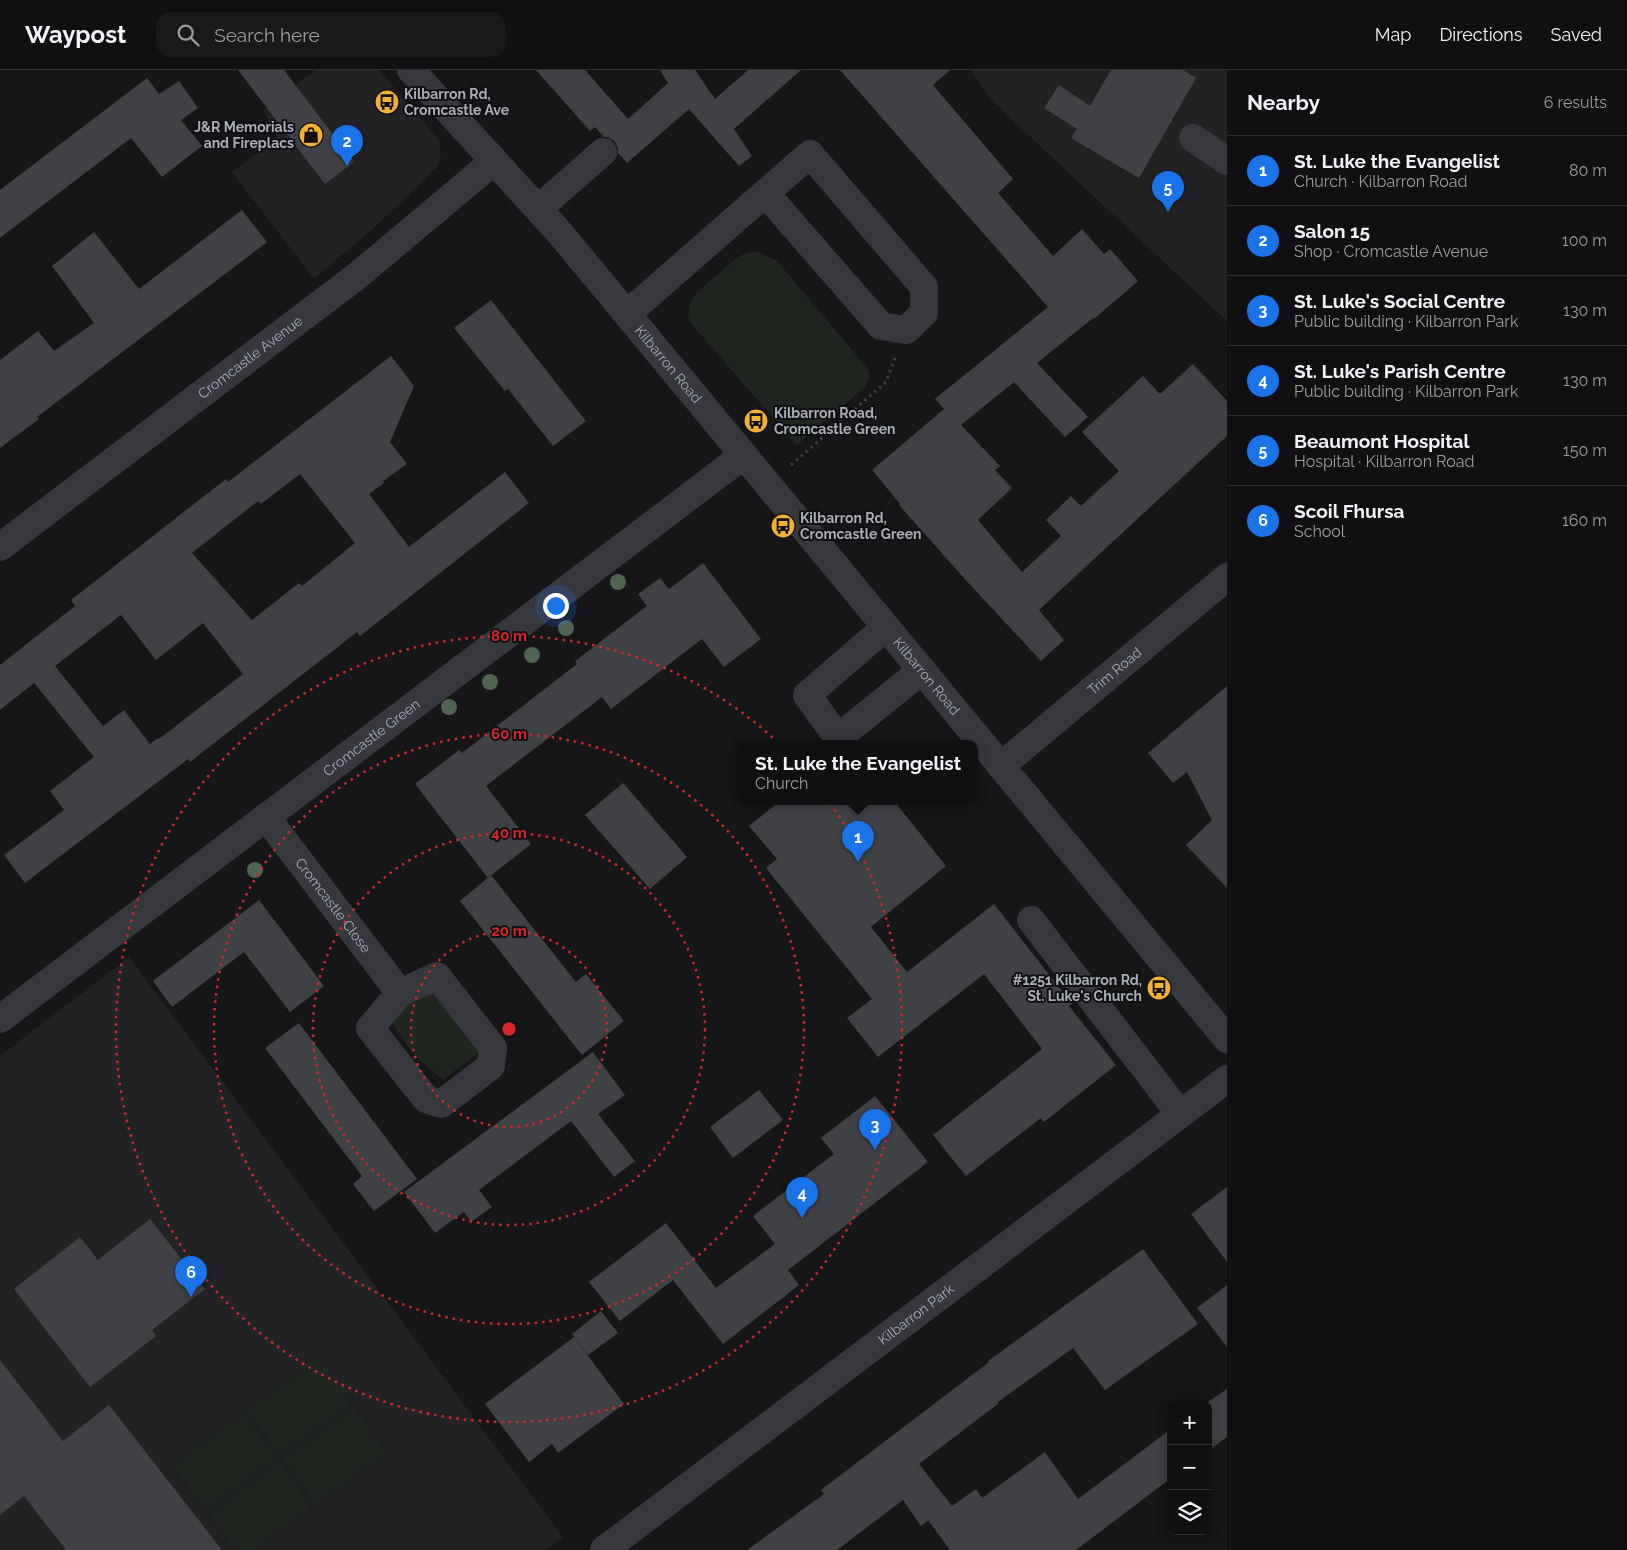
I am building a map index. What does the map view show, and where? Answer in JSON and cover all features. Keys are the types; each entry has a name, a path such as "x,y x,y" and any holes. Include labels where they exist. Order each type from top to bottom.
{"street":[{"name":"Kilbarron Road","path":"411,70 559,232 1227,1039"},
{"path":"1193,138 1227,161"},
{"path":"538,209 603,152"},
{"name":"Kilbarron Road","path":"627,314 810,154 924,287 924,313 906,330"},
{"name":"Cromcastle Avenue","path":"0,547 357,276 494,162"},
{"path":"766,194 881,326 906,330"},
{"name":"Cromcastle Green","path":"0,1019 744,455"},
{"name":"Trim Road","path":"1001,766 1227,576"},
{"path":"886,627 807,695 838,738 922,670"},
{"name":"Cromcastle Close","path":"266,817 400,993"},
{"path":"1031,920 1180,1114"},
{"path":"437,976 493,1048 491,1066 441,1104 426,1099 370,1028 400,993 437,976"},
{"name":"Kilbarron Park","path":"604,1550 1227,1078"}],"path":[{"path":"768,485 886,382 906,330"}],"shaded area":[{"path":"315,70 379,70 439,140 441,154 437,168 376,226 314,279 232,172 277,138 263,110"},
{"path":"970,70 1227,70 1227,321 993,102"},
{"path":"756,251 777,261 868,369 870,377 865,387 797,445 688,320 690,304 696,293 739,256"},
{"path":"129,957 563,1537 546,1550 0,1550 0,1056"},
{"path":"430,981 464,1020 478,1053 443,1080 414,1055 385,1014"},
{"path":"318,1358 352,1404 280,1456 246,1410"},
{"path":"354,1407 387,1453 316,1506 282,1459"},
{"path":"244,1412 277,1459 206,1511 172,1465"},
{"path":"280,1461 313,1507 255,1550 235,1550 208,1513"}],"building":[{"path":"238,70 284,70 354,162 325,184"},
{"path":"536,70 585,70 628,119 668,83 660,70 695,70 715,99 748,70 801,70 734,129 752,156 739,166 689,109 627,163 618,153 618,148 614,141 604,137 595,127 590,131"},
{"path":"840,70 950,70 933,85 1013,179 998,193 1053,256 1082,229 1104,254 1110,249 1138,281 1094,319 1037,363 1088,417 1065,437 1014,382 961,425 1000,466 995,470 1012,488 978,520 1022,572 1061,536 1046,520 1071,496 1081,506 1119,471 1082,432 1143,376 1160,394 1193,364 1227,401 1227,436 1039,610 1064,640 1041,661 899,505 872,470 944,409 935,399 1048,307"},
{"path":"1111,70 1183,70 1196,78 1139,178 1071,138 1077,129 1044,108 1059,85 1090,106"},
{"path":"147,78 159,94 179,81 198,108 181,120 202,146 162,177 131,138 0,238 0,190"},
{"path":"242,210 267,242 37,417 39,419 0,448 0,360 38,331 54,351 94,323 52,266 94,232 139,289"},
{"path":"491,300 586,421 553,446 508,389 505,391 454,328"},
{"path":"391,356 414,386 390,442 407,464 383,481 384,483 369,494 409,547 505,472 529,503 360,636 357,632 190,762 188,759 25,883 4,855 64,810 50,791 94,757 34,683 0,710 0,665 75,606 71,600 226,479 228,482","holes":["300,474 355,543 302,586 299,583 252,620 192,553 258,501 261,504","121,615 156,660 203,623 243,674 150,744 124,710 103,726 55,666"]},
{"path":"703,563 761,639 724,667 702,639 611,709 602,697 486,786 531,844 488,878 415,784 459,750 462,753 577,664 575,661 647,606 638,594 660,578 669,589"},
{"path":"1227,686 1227,888 1186,845 1212,820 1187,772 1173,783 1148,753"},
{"path":"623,783 687,857 650,889 585,815"},
{"path":"775,805 897,805 946,866 871,927 907,972 994,904 1072,1004 1069,1006 1116,1065 1044,1122 1041,1118 966,1176 933,1135 1042,1049 984,974 878,1057 847,1018 872,999 766,868 777,859 749,826"},
{"path":"491,875 576,982 586,974 624,1021 582,1055 460,901"},
{"path":"259,900 324,986 290,1012 244,952 172,1007 153,981"},
{"path":"299,1023 417,1179 374,1211 353,1184 362,1176 265,1048"},
{"path":"593,1052 625,1095 598,1114 635,1161 614,1177 571,1121 479,1190 492,1207 471,1222 464,1212 435,1233 404,1192"},
{"path":"759,1090 783,1120 733,1158 710,1127"},
{"path":"875,1096 928,1162 788,1270 799,1285 723,1344 673,1280 620,1321 589,1282 666,1223 716,1288 775,1244 753,1216 834,1154 821,1138"},
{"path":"1227,1187 1227,1262 1191,1214"},
{"path":"150,1219 205,1289 152,1330 156,1336 90,1387 14,1289 80,1237 98,1260"},
{"path":"1143,1249 1198,1324 1105,1390 1073,1348 998,1402 919,1464 952,1506 976,1489 982,1498 1045,1452 1078,1499 1167,1432 1167,1481 1076,1550 950,1550 928,1520 921,1526 903,1500 837,1550 747,1550 824,1494 821,1490 988,1361"},
{"path":"1227,1285 1227,1347 1197,1308"},
{"path":"601,1311 618,1333 588,1355 572,1334"},
{"path":"574,1337 624,1404 558,1453 552,1444 529,1462 485,1404"},
{"path":"0,1360 63,1441 109,1405 222,1550 66,1550 24,1496 0,1515"},
{"path":"1227,1389 1227,1437 1212,1448 1212,1400"}],"place":[{"name":"Kilbarron Rd, Cromcastle Ave","path":"387,102"},
{"name":"J&R Memorials and Fireplacs","path":"311,135"},
{"name":"Salon 15","path":"347,166"},
{"name":"Beaumont Hospital","path":"1168,212"},
{"name":"Kilbarron Road, Cromcastle Green","path":"756,421"},
{"name":"Kilbarron Rd, Cromcastle Green","path":"783,526"},
{"name":"St. Luke the Evangelist","path":"858,862"},
{"name":"#1251 Kilbarron Rd, St. Luke's Church","path":"1159,988"},
{"name":"St. Luke's Social Centre","path":"875,1150"},
{"name":"St. Luke's Parish Centre","path":"802,1218"},
{"name":"Scoil Fhursa","path":"191,1297"}]}
